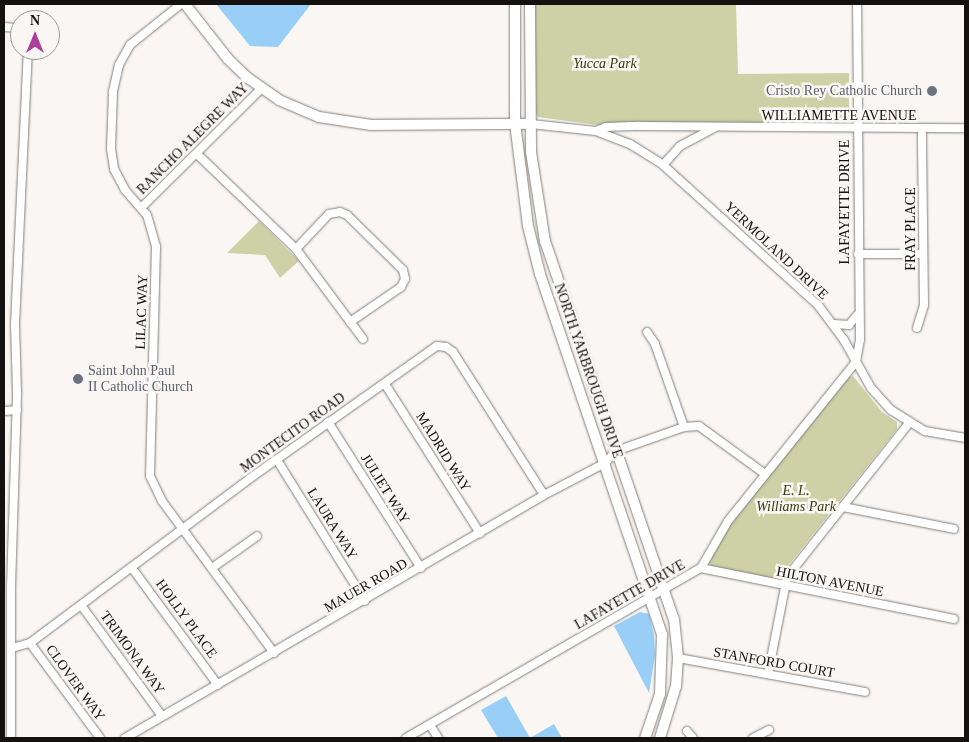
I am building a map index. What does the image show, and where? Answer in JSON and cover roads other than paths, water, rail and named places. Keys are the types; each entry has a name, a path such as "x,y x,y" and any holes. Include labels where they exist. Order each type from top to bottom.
{"main road":[{"path":"185,4 228,59 261,89 295,108 356,124 531,124"},
{"name":"NORTH YARBROUGH DRIVE","path":"515,4 515,124 527,222 540,274 652,596 662,634 663,675 660,694 645,738"},
{"name":"NORTH YARBROUGH DRIVE","path":"530,4 532,168 541,219 557,278 674,619 678,658 674,700 660,738"},
{"path":"527,222 541,219"}],"street":[{"name":"LILAC WAY","path":"181,4 137,37 124,54 116,76 112,159 122,186 142,207 151,223 156,254 150,476 156,492 274,653"},
{"name":"LAFAYETTE DRIVE","path":"406,738 701,568 714,541 764,474 856,362 860,352 858,310 857,4"},
{"path":"11,738 18,238 27,60"},
{"name":"RANCHO ALEGRE WAY","path":"142,207 261,89"},
{"name":"WILLIAMETTE AVENUE","path":"531,124 596,131 606,126 857,129 965,128"},
{"name":"WILLIAMETTE AVENUE","path":"663,165 680,146 714,128"},
{"name":"FRAY PLACE","path":"917,328 924,305 922,129"},
{"name":"YERMOLAND DRIVE","path":"596,131 630,144 663,165 803,290 834,324 883,403 910,423 939,435 965,438"},
{"path":"197,154 296,249 363,339"},
{"path":"296,249 329,214 340,212 347,215 403,270 405,279 401,287 350,322"},
{"path":"858,254 923,254"},
{"path":"834,324 851,324 858,310"},
{"path":"647,332 655,344 684,427"},
{"name":"MONTECITO ROAD","path":"12,648 30,643 328,422 434,348 450,348 544,495"},
{"name":"MADRID WAY","path":"385,384 480,533"},
{"path":"4,410 17,410"},
{"name":"JULIET WAY","path":"328,422 420,568"},
{"path":"768,674 784,586 843,507 910,423"},
{"path":"616,451 684,427 704,428 764,474"},
{"name":"MAUER ROAD","path":"125,738 365,601 544,495 605,463 616,451"},
{"name":"LAURA WAY","path":"276,460 365,601"},
{"path":"843,507 954,529"},
{"path":"212,568 257,536"},
{"name":"HOLLY PLACE","path":"132,568 218,685"},
{"name":"HILTON AVENUE","path":"701,568 954,619"},
{"name":"TRIMONA WAY","path":"81,605 162,716"},
{"name":"CLOVER WAY","path":"30,643 100,738"},
{"name":"STANFORD COURT","path":"678,658 865,692"},
{"path":"430,725 438,738"},
{"path":"687,730 693,738"},
{"path":"753,738 769,730"}],"water":[{"path":"216,4 311,4 278,47 250,46"},
{"path":"640,612 649,614 654,635 655,655 649,693 614,626"},
{"path":"506,696 530,738 498,738 481,710"},
{"path":"554,724 562,738 530,738"}],"place":[{"name":"Cristo Rey Catholic Church","path":"932,91"},
{"name":"Saint John Paul II Catholic Church","path":"78,379"}],"park label":[{"name":"Yucca Park","path":"605,64"},
{"name":"E. L. Williams Park","path":"796,500"}]}
